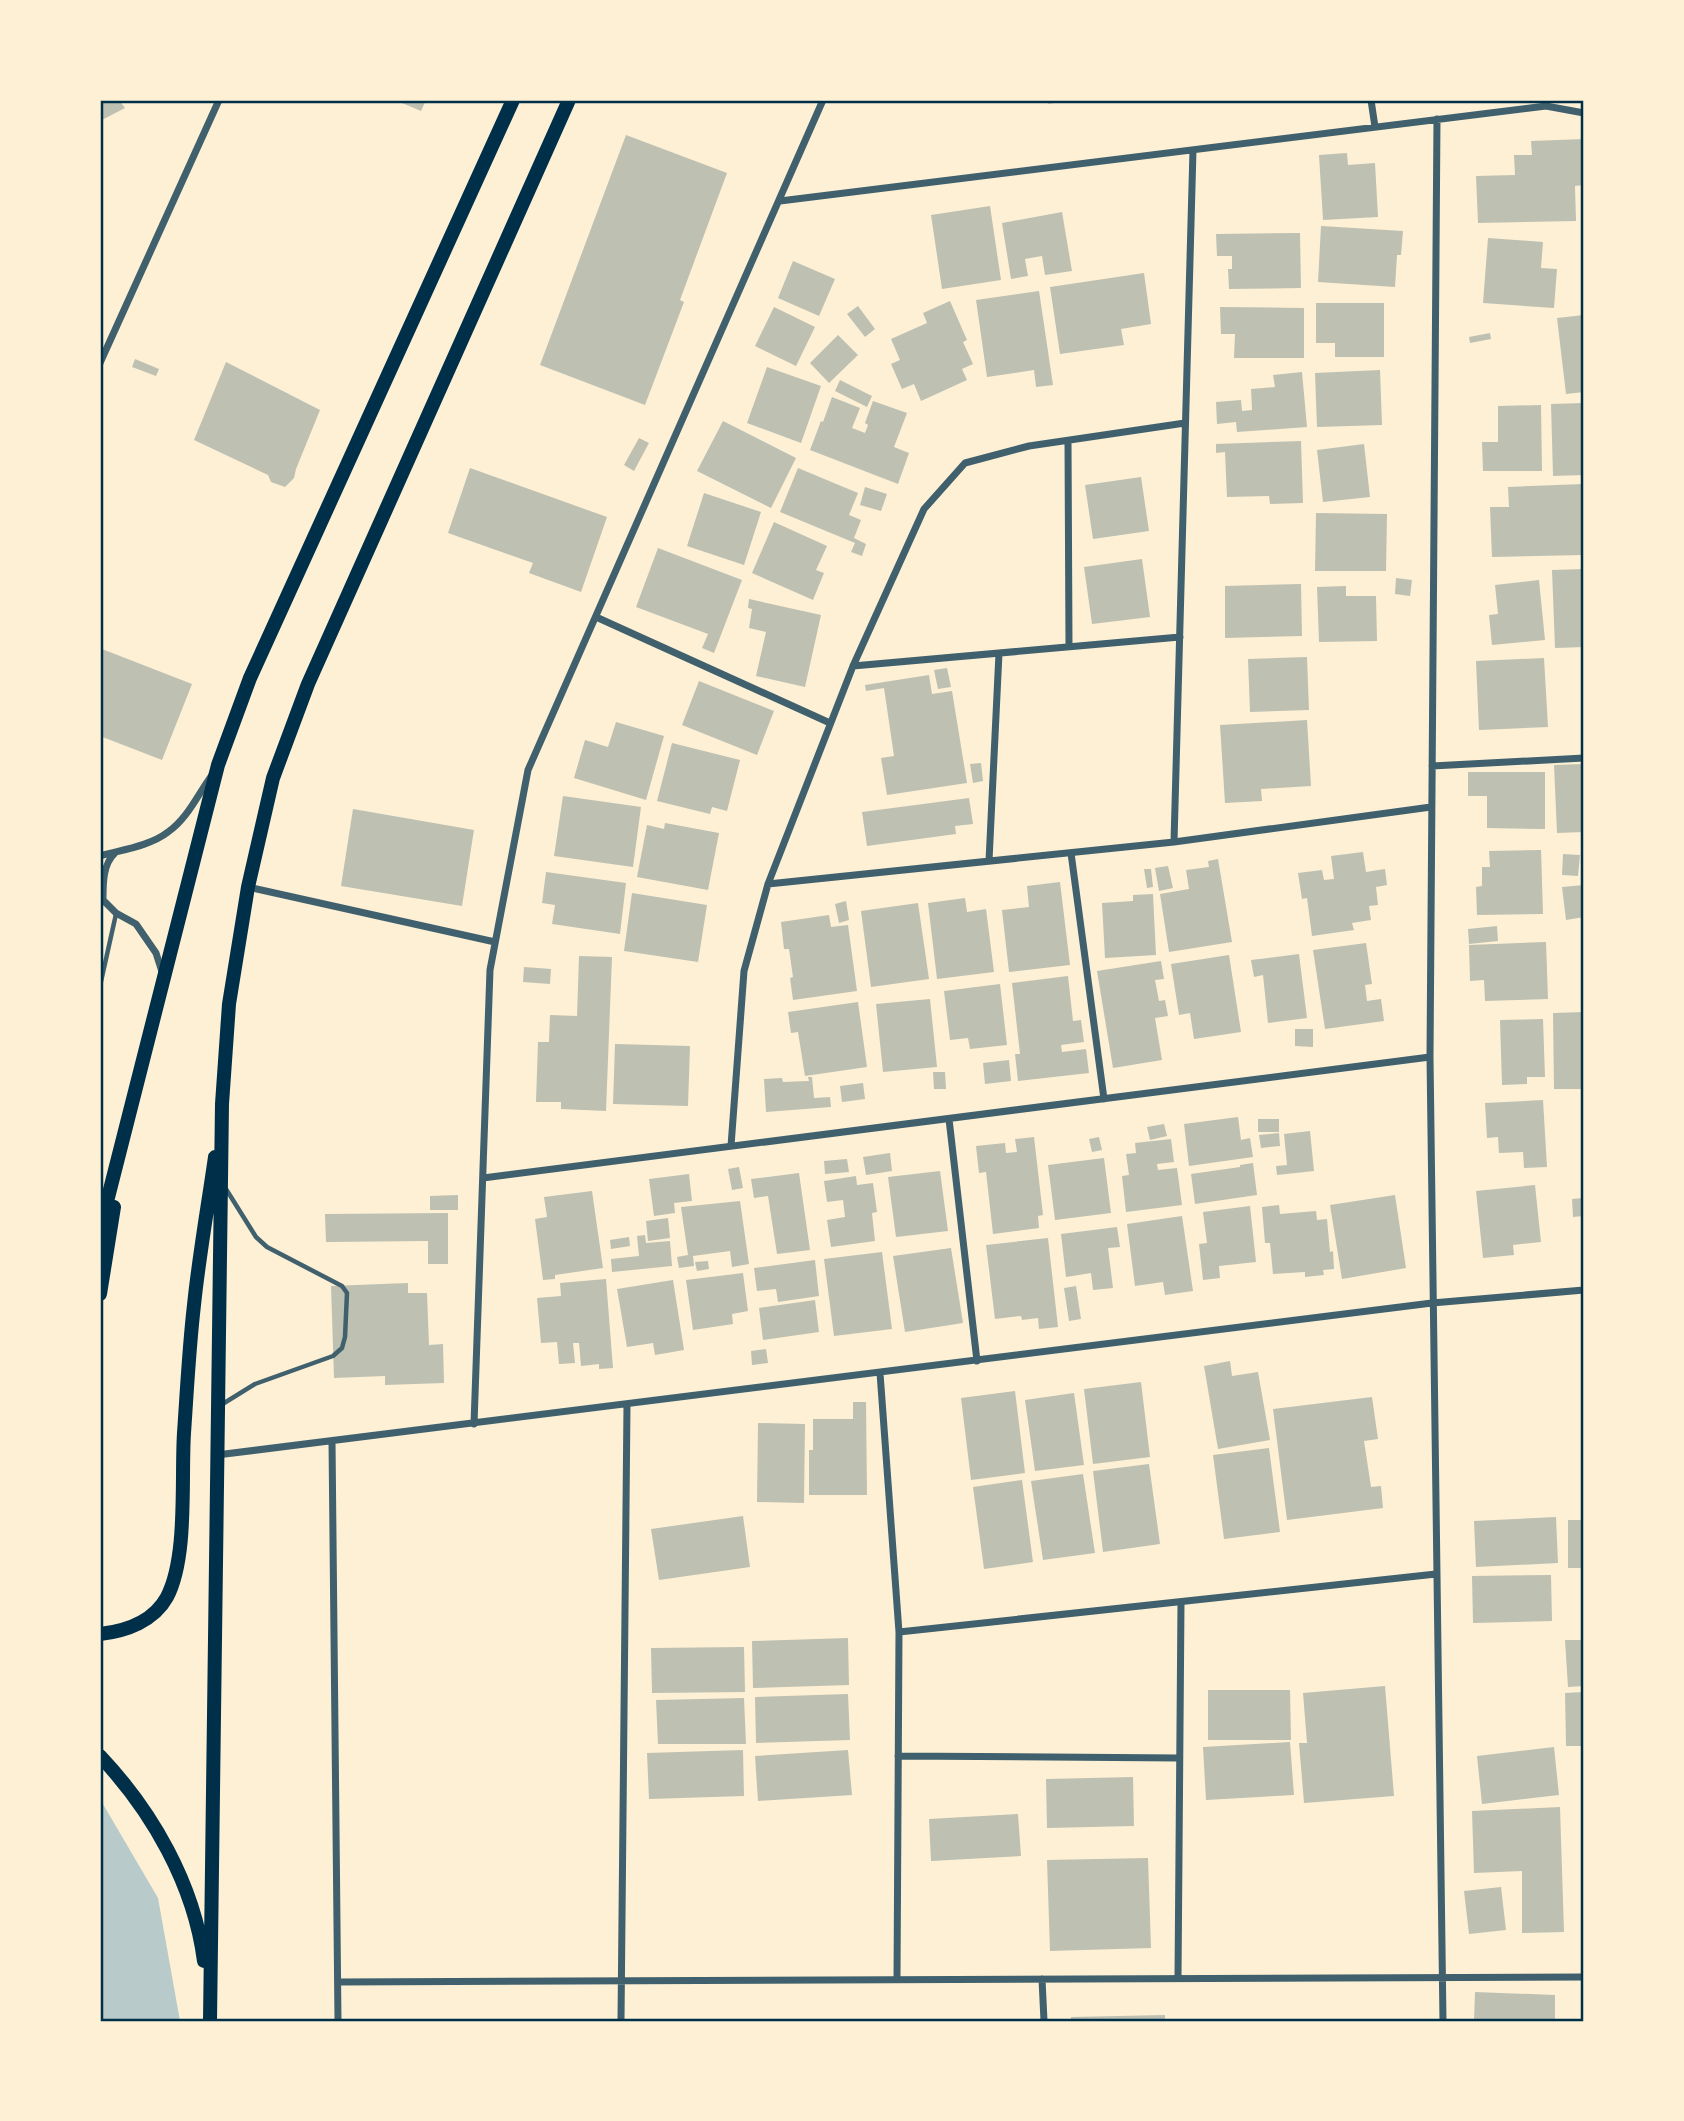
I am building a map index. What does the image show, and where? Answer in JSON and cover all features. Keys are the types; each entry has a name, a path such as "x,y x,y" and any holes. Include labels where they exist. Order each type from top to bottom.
{"main road":[{"path":"100,1229 218,765 250,678 513,100"},
{"path":"100,1633 118,1632 138,1624 156,1611 166,1598 175,1577 180,1552 184,1438 194,1304 222,1104 229,1004 248,887 273,778 307,684 569,100"},
{"path":"210,2021 222,1104"},
{"path":"100,1294 128,1119"},
{"path":"100,1756 136,1800 164,1843 184,1885 201,1943 210,2021"}],"street":[{"path":"100,363 219,100"},
{"path":"474,1424 490,970 528,770 823,100"},
{"path":"1371,100 1375,127"},
{"path":"780,201 1546,106 1584,113"},
{"path":"1437,120 1430,1057 1443,2021"},
{"path":"1174,842 1193,150"},
{"path":"731,1146 744,971 768,884 853,666 924,509 965,463 1029,446 1185,423"},
{"path":"1068,440 1069,646"},
{"path":"596,617 831,723"},
{"path":"853,666 1180,637"},
{"path":"989,861 999,653"},
{"path":"1432,766 1584,758"},
{"path":"100,856 167,834 190,809 218,765"},
{"path":"768,884 1174,842 1432,807"},
{"path":"119,850 112,855 106,869 101,898 116,913 136,924 146,936 156,953 164,979"},
{"path":"1071,853 1104,1099"},
{"path":"248,887 495,942"},
{"path":"483,1178 1430,1057"},
{"path":"949,1119 977,1361"},
{"path":"216,1455 1432,1303 1584,1290"},
{"path":"880,1373 899,1632 897,1979"},
{"path":"621,2021 627,1405"},
{"path":"332,1441 338,2021"},
{"path":"899,1632 1436,1574"},
{"path":"1178,1978 1181,1602"},
{"path":"898,1756 1180,1758"},
{"path":"338,1982 1584,1977"},
{"path":"1042,1979 1044,2021"}],"lane":[{"path":"100,986 116,913"},
{"path":"217,1408 255,1384 332,1356 342,1348 347,1293 342,1286 267,1247 256,1237 222,1182"}],"shaded area":[{"path":"100,1799 158,1898 180,2021 100,2021"}],"building":[{"path":"100,100 119,100 125,108 100,121"},
{"path":"395,100 426,100 421,111"},
{"path":"1047,100 1067,100 1067,101 1048,104"},
{"path":"626,135 727,173 680,300 684,302 645,405 540,365"},
{"path":"1584,139 1584,185 1575,186 1576,221 1478,223 1476,176 1515,175 1514,155 1532,155 1531,141"},
{"path":"1347,153 1348,165 1375,163 1378,217 1323,220 1319,155"},
{"path":"990,206 1001,280 942,289 931,215"},
{"path":"1062,212 1072,271 1045,275 1042,256 1025,259 1028,276 1011,279 1002,223"},
{"path":"1321,226 1403,231 1401,255 1397,255 1395,287 1318,282"},
{"path":"1300,233 1301,288 1229,289 1228,269 1232,269 1232,256 1217,256 1216,234"},
{"path":"1488,238 1543,242 1541,268 1557,269 1554,308 1483,303"},
{"path":"793,261 835,279 819,316 778,298"},
{"path":"1144,273 1151,324 1121,329 1124,345 1060,354 1050,287"},
{"path":"1039,291 1053,385 1036,387 1034,370 987,377 976,300"},
{"path":"950,301 967,340 963,342 973,364 962,369 967,380 921,401 914,384 902,389 891,364 900,360 891,339 927,323 923,313"},
{"path":"1316,303 1384,303 1384,357 1335,357 1335,343 1316,343"},
{"path":"858,306 875,329 865,337 847,314"},
{"path":"774,307 815,327 796,366 755,346"},
{"path":"1220,307 1304,308 1304,358 1234,358 1235,334 1221,334"},
{"path":"1584,315 1584,392 1566,394 1557,318"},
{"path":"1490,333 1491,339 1470,343 1469,337"},
{"path":"838,335 858,355 829,383 810,363"},
{"path":"135,359 159,369 156,376 132,367"},
{"path":"226,362 320,410 294,478 285,487 271,482 268,475 194,440"},
{"path":"767,367 821,386 801,443 747,423"},
{"path":"1380,370 1382,425 1317,427 1315,373"},
{"path":"1302,372 1307,427 1237,432 1236,422 1217,424 1216,402 1241,400 1242,411 1252,410 1251,389 1275,387 1273,375"},
{"path":"840,380 872,396 867,407 835,391"},
{"path":"832,397 860,408 852,428 865,433 868,425 865,423 873,401 907,413 894,447 909,453 898,484 810,450"},
{"path":"1584,403 1584,475 1553,476 1551,404"},
{"path":"1541,405 1542,471 1483,471 1482,442 1498,442 1498,406"},
{"path":"723,421 796,458 771,508 697,471"},
{"path":"639,438 649,443 634,471 624,465"},
{"path":"1301,441 1303,503 1270,504 1269,496 1227,497 1225,452 1216,453 1216,444"},
{"path":"1364,444 1370,497 1323,502 1317,450"},
{"path":"470,468 607,517 581,592 529,573 533,563 448,533"},
{"path":"798,468 858,493 849,515 861,520 854,538 866,544 862,556 851,552 855,543 780,512"},
{"path":"1141,477 1149,531 1093,539 1085,485"},
{"path":"1584,484 1583,555 1492,557 1490,507 1509,507 1508,487"},
{"path":"865,487 887,494 881,511 860,505"},
{"path":"704,493 761,512 744,565 687,546"},
{"path":"1316,513 1387,514 1386,571 1315,571"},
{"path":"774,522 827,546 816,570 824,573 813,600 752,573"},
{"path":"658,548 742,580 714,653 702,648 708,634 636,607"},
{"path":"1142,559 1150,617 1092,624 1084,567"},
{"path":"1584,569 1584,647 1555,648 1552,570"},
{"path":"1396,578 1412,580 1410,596 1395,594"},
{"path":"1539,580 1545,640 1492,645 1489,615 1498,614 1495,585"},
{"path":"1301,584 1302,636 1225,638 1225,586"},
{"path":"1346,586 1346,596 1376,596 1377,641 1319,642 1317,587"},
{"path":"749,599 821,615 805,687 756,676 766,632 749,628 752,609 748,608"},
{"path":"102,649 192,684 162,760 100,736"},
{"path":"1307,657 1309,710 1250,712 1248,659"},
{"path":"1544,658 1548,727 1479,730 1476,661"},
{"path":"947,668 951,687 938,689 934,670"},
{"path":"929,675 932,694 952,691 967,783 887,795 881,758 894,756 884,688 866,691 865,685"},
{"path":"699,681 774,711 757,755 682,725"},
{"path":"1307,720 1311,786 1261,789 1262,801 1225,803 1220,725"},
{"path":"616,722 664,736 646,800 574,778 585,740 608,747"},
{"path":"672,743 740,760 727,811 712,807 710,814 657,801"},
{"path":"981,763 983,781 973,783 970,764"},
{"path":"1584,764 1584,832 1557,833 1554,765"},
{"path":"1468,772 1545,772 1545,829 1487,828 1487,796 1468,796"},
{"path":"563,796 641,807 633,867 554,856"},
{"path":"969,798 973,824 955,826 956,834 867,846 862,812"},
{"path":"353,809 474,830 462,906 341,886"},
{"path":"665,823 719,833 708,890 637,877 647,825 664,829"},
{"path":"1541,850 1543,914 1477,915 1476,887 1482,886 1482,867 1490,867 1489,851"},
{"path":"1363,852 1366,872 1385,869 1387,885 1376,887 1378,905 1369,906 1371,920 1352,923 1354,930 1312,936 1307,898 1302,899 1298,873 1322,870 1324,880 1334,879 1331,856"},
{"path":"1563,854 1580,855 1578,876 1562,875"},
{"path":"1218,859 1232,942 1169,952 1160,894 1189,889 1186,870 1209,867 1208,861"},
{"path":"1168,866 1173,888 1159,891 1155,868"},
{"path":"1144,869 1151,869 1153,887 1147,888"},
{"path":"546,872 626,883 620,934 552,924 555,905 542,903"},
{"path":"1060,882 1070,965 1009,972 1002,910 1029,907 1027,886"},
{"path":"1584,885 1584,917 1566,920 1562,887"},
{"path":"632,893 707,905 698,962 624,951"},
{"path":"1153,894 1156,955 1105,958 1102,903 1133,901 1133,895"},
{"path":"965,898 967,912 986,909 994,972 937,979 928,903"},
{"path":"846,901 849,920 839,923 835,904"},
{"path":"918,903 929,979 871,987 861,911"},
{"path":"829,915 831,927 848,925 857,991 793,1000 789,949 784,949 781,922"},
{"path":"1497,926 1498,941 1469,944 1468,929"},
{"path":"1546,942 1548,999 1485,1001 1484,980 1470,981 1469,945"},
{"path":"1366,943 1372,984 1365,985 1367,1001 1381,999 1384,1021 1325,1029 1313,950"},
{"path":"1299,954 1307,1018 1268,1023 1263,975 1254,977 1251,960"},
{"path":"1229,955 1241,1032 1194,1039 1190,1013 1179,1015 1171,964"},
{"path":"579,956 612,957 606,1111 561,1109 561,1102 536,1102 538,1042 549,1042 550,1015 577,1016"},
{"path":"1161,961 1164,979 1155,980 1159,1001 1165,1000 1168,1016 1155,1018 1162,1060 1113,1068 1097,971"},
{"path":"524,967 551,969 550,984 523,982"},
{"path":"1068,976 1073,1021 1081,1020 1084,1042 1061,1045 1062,1052 1086,1049 1089,1073 1018,1081 1015,1054 1020,1054 1012,983"},
{"path":"1000,984 1007,1045 970,1049 968,1038 950,1040 944,991"},
{"path":"930,999 937,1067 883,1072 876,1004"},
{"path":"858,1002 867,1067 805,1076 798,1032 791,1033 788,1012"},
{"path":"1584,1012 1584,1089 1554,1089 1553,1013"},
{"path":"1543,1019 1545,1077 1527,1077 1527,1084 1502,1085 1500,1020"},
{"path":"1295,1029 1313,1029 1313,1047 1295,1046"},
{"path":"615,1044 690,1046 688,1106 613,1104"},
{"path":"1009,1060 1011,1081 985,1084 983,1063"},
{"path":"933,1072 945,1072 946,1089 934,1089"},
{"path":"808,1077 812,1077 814,1098 830,1097 831,1107 766,1112 764,1079 782,1078 783,1082 809,1081"},
{"path":"863,1083 865,1099 842,1102 840,1086"},
{"path":"1543,1100 1547,1167 1524,1168 1523,1152 1499,1153 1498,1137 1487,1138 1485,1103"},
{"path":"1238,1117 1241,1140 1250,1138 1253,1157 1189,1166 1184,1124"},
{"path":"1258,1119 1279,1119 1279,1132 1258,1132"},
{"path":"1164,1124 1167,1136 1150,1140 1147,1127"},
{"path":"1310,1131 1314,1171 1277,1175 1276,1166 1287,1165 1284,1134"},
{"path":"1279,1133 1280,1146 1261,1148 1259,1135"},
{"path":"1034,1137 1043,1215 1038,1216 1039,1228 993,1234 986,1172 979,1173 976,1146 1005,1143 1006,1153 1017,1152 1015,1139"},
{"path":"1099,1137 1102,1150 1092,1152 1089,1139"},
{"path":"1171,1139 1174,1162 1157,1164 1158,1170 1177,1168 1182,1205 1126,1212 1122,1176 1129,1175 1126,1154 1136,1153 1135,1143"},
{"path":"890,1153 892,1171 866,1175 863,1157"},
{"path":"1104,1158 1111,1213 1055,1220 1048,1165"},
{"path":"847,1159 849,1172 825,1174 824,1161"},
{"path":"1253,1163 1257,1195 1195,1204 1191,1174"},
{"path":"739,1167 743,1188 732,1190 728,1169"},
{"path":"940,1171 948,1231 896,1237 888,1177"},
{"path":"799,1173 810,1250 777,1254 768,1196 754,1198 751,1179"},
{"path":"689,1174 692,1201 674,1203 675,1213 654,1216 649,1179"},
{"path":"856,1176 857,1185 873,1183 877,1212 872,1213 875,1241 831,1247 827,1220 845,1217 843,1200 827,1202 824,1181"},
{"path":"1535,1185 1541,1242 1513,1245 1514,1255 1483,1258 1476,1191"},
{"path":"592,1191 603,1268 555,1275 555,1279 543,1280 535,1219 547,1217 544,1197"},
{"path":"458,1195 458,1210 430,1210 430,1196"},
{"path":"1395,1195 1406,1268 1342,1279 1330,1205"},
{"path":"1584,1198 1584,1216 1573,1217 1572,1199"},
{"path":"740,1201 749,1264 732,1267 730,1251 693,1256 694,1266 679,1268 677,1257 688,1255 681,1207"},
{"path":"1279,1205 1280,1214 1316,1211 1317,1220 1327,1219 1334,1269 1323,1270 1324,1275 1305,1277 1305,1272 1273,1274 1270,1243 1265,1243 1262,1207"},
{"path":"1250,1206 1256,1262 1219,1266 1220,1278 1203,1280 1199,1244 1207,1243 1203,1212"},
{"path":"448,1213 448,1264 428,1264 428,1241 326,1242 325,1214"},
{"path":"1182,1216 1193,1291 1165,1295 1163,1282 1135,1286 1127,1224"},
{"path":"668,1218 670,1238 648,1241 646,1221"},
{"path":"1117,1227 1120,1247 1108,1248 1113,1288 1093,1290 1091,1273 1066,1277 1061,1234"},
{"path":"645,1235 646,1243 670,1241 672,1266 612,1272 611,1259 639,1256 637,1236"},
{"path":"629,1237 630,1246 611,1249 610,1240"},
{"path":"1048,1238 1058,1327 1039,1329 1038,1318 1022,1320 1021,1316 995,1319 986,1245"},
{"path":"951,1248 963,1323 905,1332 893,1256"},
{"path":"882,1252 892,1329 834,1336 824,1259"},
{"path":"815,1260 819,1296 778,1302 776,1289 757,1291 754,1268"},
{"path":"708,1261 709,1269 697,1271 695,1262"},
{"path":"743,1273 748,1311 732,1314 733,1324 693,1330 686,1280"},
{"path":"606,1279 613,1368 599,1369 599,1364 581,1366 579,1343 573,1343 575,1363 559,1364 557,1342 541,1343 537,1298 561,1296 560,1283"},
{"path":"673,1280 684,1350 655,1355 653,1343 627,1347 617,1289"},
{"path":"408,1283 408,1293 427,1293 429,1345 443,1344 444,1383 385,1385 385,1376 334,1378 331,1286"},
{"path":"1076,1286 1081,1319 1069,1321 1064,1288"},
{"path":"815,1300 819,1332 763,1340 759,1308"},
{"path":"766,1349 768,1363 752,1365 751,1351"},
{"path":"1230,1361 1232,1376 1258,1372 1270,1440 1218,1449 1204,1366"},
{"path":"1141,1382 1150,1457 1093,1464 1084,1389"},
{"path":"1015,1391 1025,1473 971,1480 961,1398"},
{"path":"1074,1393 1084,1465 1035,1471 1025,1400"},
{"path":"1372,1397 1378,1439 1364,1441 1371,1487 1381,1486 1383,1508 1287,1520 1273,1409"},
{"path":"853,1402 866,1402 867,1495 809,1495 809,1450 813,1450 813,1419 853,1419"},
{"path":"758,1423 805,1424 804,1503 757,1502"},
{"path":"1269,1448 1280,1532 1224,1539 1213,1455"},
{"path":"1149,1464 1160,1544 1103,1552 1093,1471"},
{"path":"1083,1474 1095,1553 1043,1560 1031,1481"},
{"path":"1022,1480 1033,1562 984,1569 973,1487"},
{"path":"743,1516 750,1567 659,1580 651,1529"},
{"path":"1556,1517 1558,1563 1476,1567 1474,1521"},
{"path":"1568,1520 1584,1520 1584,1568 1568,1568"},
{"path":"1551,1575 1552,1621 1473,1623 1472,1576"},
{"path":"848,1638 849,1685 753,1688 752,1641"},
{"path":"1565,1640 1584,1640 1584,1686 1568,1687"},
{"path":"744,1647 745,1692 652,1693 651,1648"},
{"path":"1385,1686 1394,1796 1304,1803 1299,1743 1307,1743 1303,1693"},
{"path":"1208,1690 1290,1690 1291,1740 1208,1740"},
{"path":"1584,1692 1584,1746 1566,1746 1565,1693"},
{"path":"848,1694 850,1740 756,1743 755,1697"},
{"path":"744,1698 746,1744 658,1744 656,1700"},
{"path":"1290,1742 1294,1795 1206,1800 1203,1747"},
{"path":"1554,1747 1559,1795 1482,1804 1477,1756"},
{"path":"743,1750 744,1796 649,1799 647,1753"},
{"path":"848,1750 852,1795 758,1801 755,1756"},
{"path":"1133,1777 1134,1826 1047,1828 1046,1779"},
{"path":"1560,1807 1564,1932 1522,1933 1522,1871 1474,1873 1472,1811"},
{"path":"1018,1814 1021,1856 931,1861 929,1819"},
{"path":"1148,1858 1151,1948 1050,1951 1047,1860"},
{"path":"1501,1887 1506,1930 1469,1934 1464,1891"},
{"path":"1475,1992 1555,1995 1555,2021 1474,2021"},
{"path":"1165,2015 1165,2021 1071,2021 1071,2017"}]}
